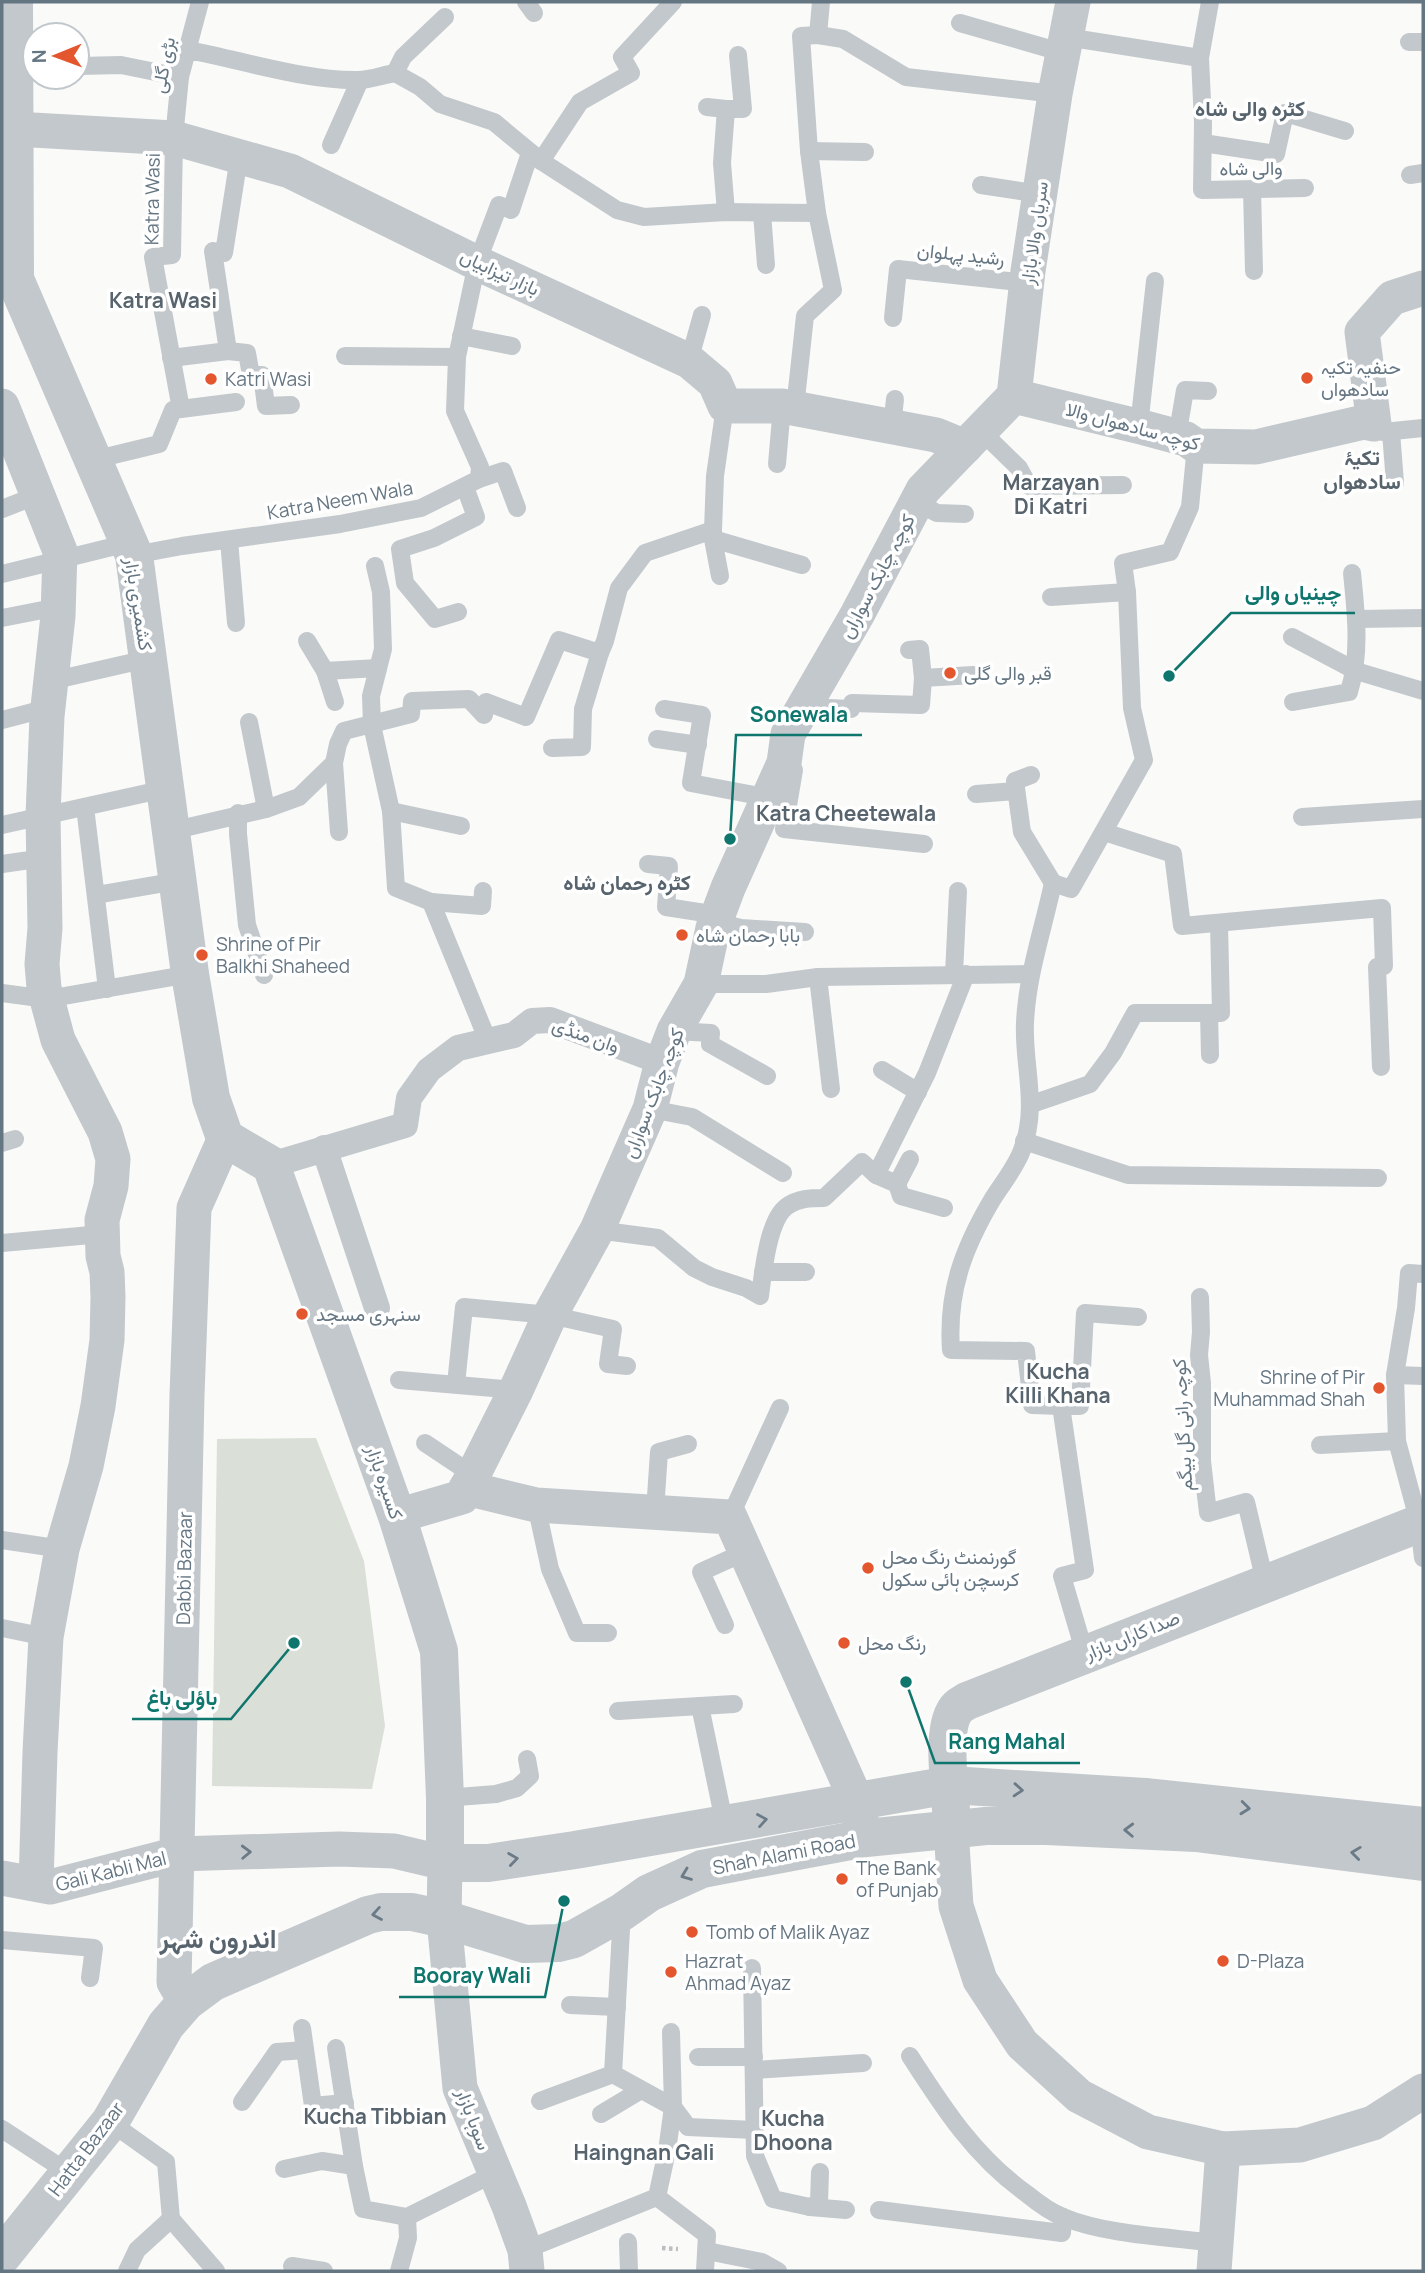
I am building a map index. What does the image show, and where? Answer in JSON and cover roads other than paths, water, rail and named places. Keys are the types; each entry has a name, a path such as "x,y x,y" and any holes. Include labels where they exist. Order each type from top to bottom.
{"street":[{"name":"کشمیری بازار","path":"14,2 15,130 8,267 131,549 190,974 211,1098 225,1138"},
{"name":"سریاں والا بازار","path":"1014,396 1040,194 1055,94 1073,2"},
{"name":"بازار تیزابیاں","path":"15,130 174,138 290,172 477,263 689,361 715,383 725,407"},
{"path":"1382,428 1362,332 1392,298 1423,288"},
{"path":"725,407 788,407 894,413 936,435 973,439 1014,396"},
{"name":"کوچہ سادھواں والا","path":"1014,396 1139,426 1186,442 1256,447 1364,422 1382,428"},
{"path":"2,410 11,457 38,495 61,559 43,816 45,928 41,964 58,1040 111,1144 113,1170 102,1220 103,1256 107,1272 107,1340 86,1466 62,1549 46,1637 40,1752 11,1883"},
{"name":"کوچہ چابک سواراں","path":"470,1482 550,1315 597,1230 650,1109 668,1047 701,984 717,918 784,763 788,734 923,490 973,439"},
{"name":"وان منڈی","path":"271,1165 405,1125 409,1098 429,1070 458,1048 514,1035 532,1021 550,1020 668,1047"},
{"path":"225,1138 271,1165"},
{"name":"Dabbi Bazaar","path":"186,2002 174,1982 187,1395 194,1208 225,1138"},
{"path":"324,1148 377,1308"},
{"name":"کسیرہ بازار","path":"271,1165 397,1516 439,1651 445,1863"},
{"path":"397,1516 462,1497 470,1482 536,1505 730,1517 861,1820"},
{"name":"صدا کاراں بازار","path":"951,1829 947,1736 957,1707 1265,1582 1422,1534"},
{"name":"Shah Alami Road","path":"186,2002 214,1982 368,1915 400,1911 444,1919 525,1944 545,1945 574,1939 649,1893 702,1870 861,1820 950,1785 1145,1797 1423,1826"},
{"name":"Shah Alami Road","path":"178,1854 339,1849 394,1851 445,1863 488,1863 725,1826 861,1820 951,1829 1046,1826 1196,1833 1423,1862"},
{"path":"951,1829 956,1906 980,1979 1022,2044 1079,2096 1148,2132 1223,2149 1300,2145 1373,2123 1423,2091"},
{"name":"Gali Kabli Mal","path":"11,1883 50,1887 178,1854"},
{"name":"سوہا بازار","path":"445,1863 444,1919 460,2088 495,2173 526,2261"},
{"name":"Hatta Bazaar","path":"2,2256 110,2122 166,2025 186,2002"},
{"path":"1215,2257 1223,2149"}],"lane":[{"name":"بڑی گلی","path":"174,138 180,77 200,2"},
{"path":"458,612 435,618 405,583 400,549 434,538 476,517 472,483 480,467 455,411 457,357 477,263 499,205 511,210 536,157 580,102 631,73 622,57 673,2"},
{"path":"818,35 821,2"},
{"name":"والی شاہ","path":"1210,2 1200,58 1202,190 1305,188"},
{"path":"395,73 403,57 445,17"},
{"path":"960,23 1065,45 1200,58"},
{"path":"777,464 805,316 833,290 817,213 809,151 801,36 818,35 843,39 906,77 1055,94"},
{"path":"185,52 198,52 303,74 360,80 395,73 420,87 440,104 494,122 536,157 617,211 644,217 726,212 817,213"},
{"path":"707,107 743,109 738,55"},
{"path":"91,66 121,65 180,77"},
{"path":"331,145 360,80"},
{"path":"726,108 722,163 726,212"},
{"name":"والی شاہ","path":"1203,143 1276,154 1284,113 1345,131"},
{"name":"Katra Wasi","path":"174,138 172,256 153,257 181,409"},
{"path":"809,151 865,152"},
{"path":"228,351 213,251 224,254 239,157"},
{"path":"981,185 1040,194"},
{"path":"1252,189 1254,271"},
{"path":"762,213 766,265"},
{"name":"رشید پہلوان","path":"893,318 898,269 1027,283"},
{"path":"1139,426 1155,281"},
{"path":"689,361 702,315"},
{"path":"461,336 512,346"},
{"path":"172,358 228,351 247,353 251,375 262,375 266,406 291,405"},
{"path":"345,356 457,357"},
{"path":"1053,883 1071,889 1144,760 1132,709 1127,592 1123,563 1170,552 1190,507 1185,390 1208,391"},
{"path":"93,460 159,444 173,410 236,402"},
{"path":"720,576 713,534 715,476 725,407"},
{"path":"1395,483 1382,428 1423,428"},
{"path":"973,439 1018,468 1029,486 1123,485"},
{"path":"472,483 503,471 517,508"},
{"name":"Katra Neem Wala","path":"2,574 61,559 340,524 421,508 472,483"},
{"path":"2,509 38,495"},
{"path":"916,502 937,513 965,513"},
{"path":"552,748 582,747 583,709 619,588 645,553 713,534 802,565"},
{"path":"229,540 236,623"},
{"path":"375,566 381,592 383,649 371,696 372,725 391,811 396,888 431,902 482,906 483,891"},
{"path":"1293,702 1349,692 1356,671 1357,620 1352,573"},
{"path":"1051,597 1127,592"},
{"path":"2,618 58,607"},
{"path":"1357,620 1423,618"},
{"path":"1293,636 1356,671 1423,691"},
{"path":"339,832 334,763 344,731 411,714 412,701 470,699 484,715 486,702 526,718 559,640 600,653"},
{"path":"307,642 325,671 335,702"},
{"path":"805,707 851,709 852,703 921,705 923,678 920,649 909,650"},
{"path":"2,720 50,694 148,659"},
{"path":"325,671 378,668"},
{"path":"923,678 973,675"},
{"path":"664,709 702,715 691,783 769,798"},
{"path":"249,722 266,809"},
{"path":"657,739 698,745"},
{"path":"171,831 238,813 266,809 299,797 334,763"},
{"path":"784,763 795,763 784,830 924,844"},
{"path":"1031,775 1015,781 1022,832 1053,883 1030,974 1025,1025 1031,1104 1022,1150 981,1218 967,1247 953,1289 949,1324 951,1350 1026,1352 1032,1405 1080,1406 1085,1313 1138,1317"},
{"path":"2,825 165,789"},
{"path":"976,794 1016,791"},
{"path":"85,807 107,989"},
{"path":"1302,817 1423,809"},
{"path":"391,811 461,825"},
{"path":"238,813 247,925 264,975"},
{"path":"1104,832 1172,854 1182,926 1382,908 1384,966 1377,967 1381,1067"},
{"path":"2,864 44,858"},
{"path":"648,864 669,866 666,906 717,918 741,928 805,932"},
{"path":"96,895 177,881"},
{"path":"876,1175 918,1092 960,974 958,891"},
{"path":"431,902 488,1041"},
{"path":"1031,1104 1090,1084 1113,1053 1135,1013 1221,1013 1219,923"},
{"path":"2,993 47,999 190,974"},
{"path":"701,984 766,984 818,977 1030,974"},
{"path":"818,977 831,1089"},
{"path":"1209,1013 1210,1055"},
{"path":"668,1047 712,1033 710,1044 767,1076"},
{"path":"882,1070 918,1092"},
{"path":"650,1109 692,1117 783,1173"},
{"path":"1024,1141 1128,1175 1378,1178"},
{"path":"897,1185 910,1159"},
{"path":"597,1230 658,1238 694,1268 760,1296 774,1223 785,1207 804,1198 824,1198 862,1162 876,1175 897,1185 901,1196 944,1208"},
{"path":"2,1243 102,1234"},
{"path":"764,1272 806,1272"},
{"path":"1422,1534 1397,1441 1395,1375 1409,1273 1423,1274"},
{"name":"کوچہ رانی گل بیگم","path":"1200,1297 1202,1456 1208,1513 1246,1502 1265,1582"},
{"path":"456,1384 464,1307 550,1315 613,1329 608,1364 626,1366"},
{"path":"1395,1375 1423,1376"},
{"path":"399,1380 516,1390"},
{"path":"1061,1406 1085,1570 1062,1576 1085,1654"},
{"path":"730,1517 780,1408"},
{"path":"1320,1445 1397,1441"},
{"path":"425,1443 470,1482"},
{"path":"655,1511 659,1452 688,1444"},
{"path":"536,1505 550,1569 576,1633 608,1633"},
{"path":"2,1540 62,1549"},
{"path":"725,1625 701,1572 745,1552"},
{"path":"2,1628 46,1637"},
{"path":"618,1711 734,1704"},
{"path":"700,1706 725,1826"},
{"path":"445,1798 496,1794 517,1788 530,1776 527,1759"},
{"path":"613,2074 622,1912"},
{"path":"2,1940 93,1948 90,1978"},
{"path":"752,1968 755,2156 773,2199 810,2207 846,2210"},
{"path":"570,2005 617,2007"},
{"path":"302,2028 313,2106 345,2103"},
{"path":"657,2197 673,2107 671,2032"},
{"path":"336,2048 363,2209 407,2217 495,2173"},
{"path":"242,2102 277,2052 305,2050"},
{"path":"909,2056 952,2120 990,2166 1034,2200 1063,2217 1215,2257"},
{"path":"698,2057 754,2064 863,2063"},
{"path":"613,2074 673,2107 688,2127 754,2130"},
{"path":"540,2101 613,2074"},
{"path":"601,2114 641,2090"},
{"path":"110,2122 166,2162 171,2219 216,2271"},
{"path":"2,2129 69,2173"},
{"path":"284,2169 322,2161 354,2166"},
{"path":"810,2207 819,2203 820,2172"},
{"path":"657,2197 707,2235 705,2271"},
{"path":"526,2261 657,2197"},
{"path":"879,2210 1062,2234 1063,2217"},
{"path":"399,2271 408,2238 407,2217"},
{"path":"127,2271 137,2250 171,2219"},
{"path":"628,2242 629,2271"},
{"path":"707,2251 741,2265 761,2262 778,2271"},
{"path":"292,2266 324,2271"}],"place":[{"name":"حنفیہ تکیہ سادھواں","path":"1307,378"},
{"name":"Katri Wasi","path":"211,379"},
{"name":"قبر والی گلی","path":"950,673"},
{"name":"چینیاں والی","path":"1169,676"},
{"name":"Sonewala","path":"730,839"},
{"name":"بابا رحمان شاہ","path":"682,935"},
{"name":"Shrine of Pir Balkhi Shaheed","path":"202,955"},
{"name":"سنہری مسجد","path":"302,1314"},
{"name":"Shrine of Pir Muhammad Shah","path":"1379,1388"},
{"name":"گورنمنٹ رنگ محل کرسچن ہائی سکول","path":"868,1568"},
{"name":"باؤلی باغ","path":"294,1643"},
{"name":"رنگ محل","path":"844,1643"},
{"name":"Rang Mahal","path":"906,1682"},
{"name":"The Bank of Punjab","path":"842,1879"},
{"name":"Booray Wali","path":"564,1901"},
{"name":"Tomb of Malik Ayaz","path":"692,1932"},
{"name":"D-Plaza","path":"1223,1961"},
{"name":"Hazrat Ahmad Ayaz","path":"671,1972"}],"district":[{"name":"کٹرہ والی شاہ","path":"1250,109"},
{"name":"Katra Wasi","path":"163,301"},
{"name":"تکیۂ سادھواں","path":"1362,470"},
{"name":"Marzayan Di Katri","path":"1051,495"},
{"name":"Katra Cheetewala","path":"846,814"},
{"name":"کٹرہ رحمان شاہ","path":"627,883"},
{"name":"Kucha Killi Khana","path":"1058,1384"},
{"name":"اندرون شہر","path":"218,1939"},
{"name":"Kucha Tibbian","path":"375,2117"},
{"name":"Kucha Dhoona","path":"793,2131"},
{"name":"Haingnan Gali","path":"644,2153"}]}
